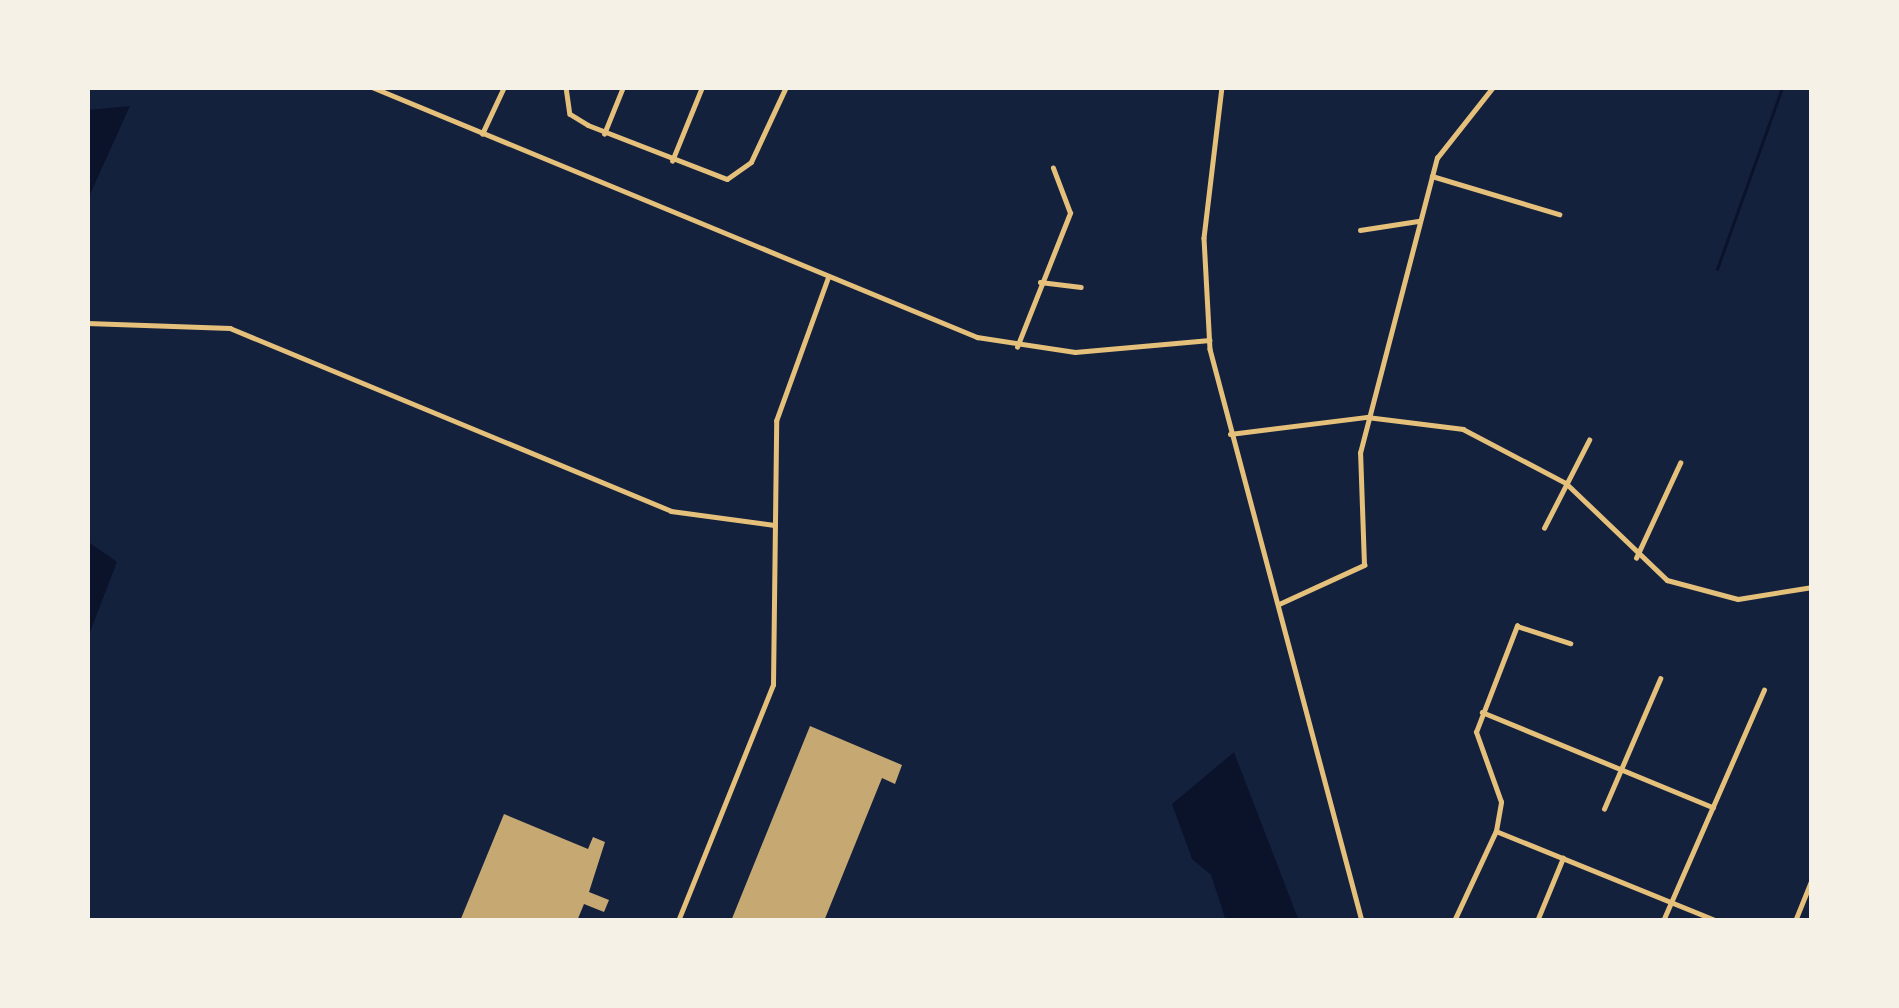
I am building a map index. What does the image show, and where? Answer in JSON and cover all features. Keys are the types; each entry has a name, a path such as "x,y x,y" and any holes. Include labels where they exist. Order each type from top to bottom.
{"street":[{"path":"372,87 828,277 1017,346 1209,340"},
{"path":"482,134 503,87"},
{"path":"566,87 570,114 604,134 728,179 752,162 786,87"},
{"path":"604,134 623,87"},
{"path":"672,161 702,87"},
{"path":"1222,87 1204,238 1209,340 1230,434 1362,921"},
{"path":"1279,604 1364,565 1367,417 1432,176 1493,87"},
{"path":"1017,346 1070,213 1053,168"},
{"path":"1432,176 1559,214"},
{"path":"1360,230 1420,221"},
{"path":"678,921 772,685 776,421 828,277"},
{"path":"1040,282 1081,287"},
{"path":"87,323 230,328 671,511 774,526"},
{"path":"1230,434 1367,417 1463,429 1566,483 1636,558 1667,580 1738,599 1812,586"},
{"path":"1544,528 1589,440"},
{"path":"1636,558 1680,463"},
{"path":"1454,921 1496,831 1501,802 1477,754 1482,712 1517,626 1570,643"},
{"path":"1604,809 1660,679"},
{"path":"1663,921 1764,690"},
{"path":"1482,712 1713,807"},
{"path":"1496,831 1718,921"},
{"path":"1537,921 1563,858"},
{"path":"1795,921 1812,879"}],"water":[{"path":"130,106 87,201 87,110"},
{"path":"87,541 117,562 87,640"},
{"path":"1234,752 1299,921 1226,921 1211,875 1192,859 1172,804"}],"building":[{"path":"810,726 902,765 895,784 882,778 824,921 731,921"},
{"path":"504,814 588,849 593,837 605,842 589,892 609,900 604,912 584,904 577,921 460,921"}],"waterway":[{"path":"1717,269 1782,87"}]}
